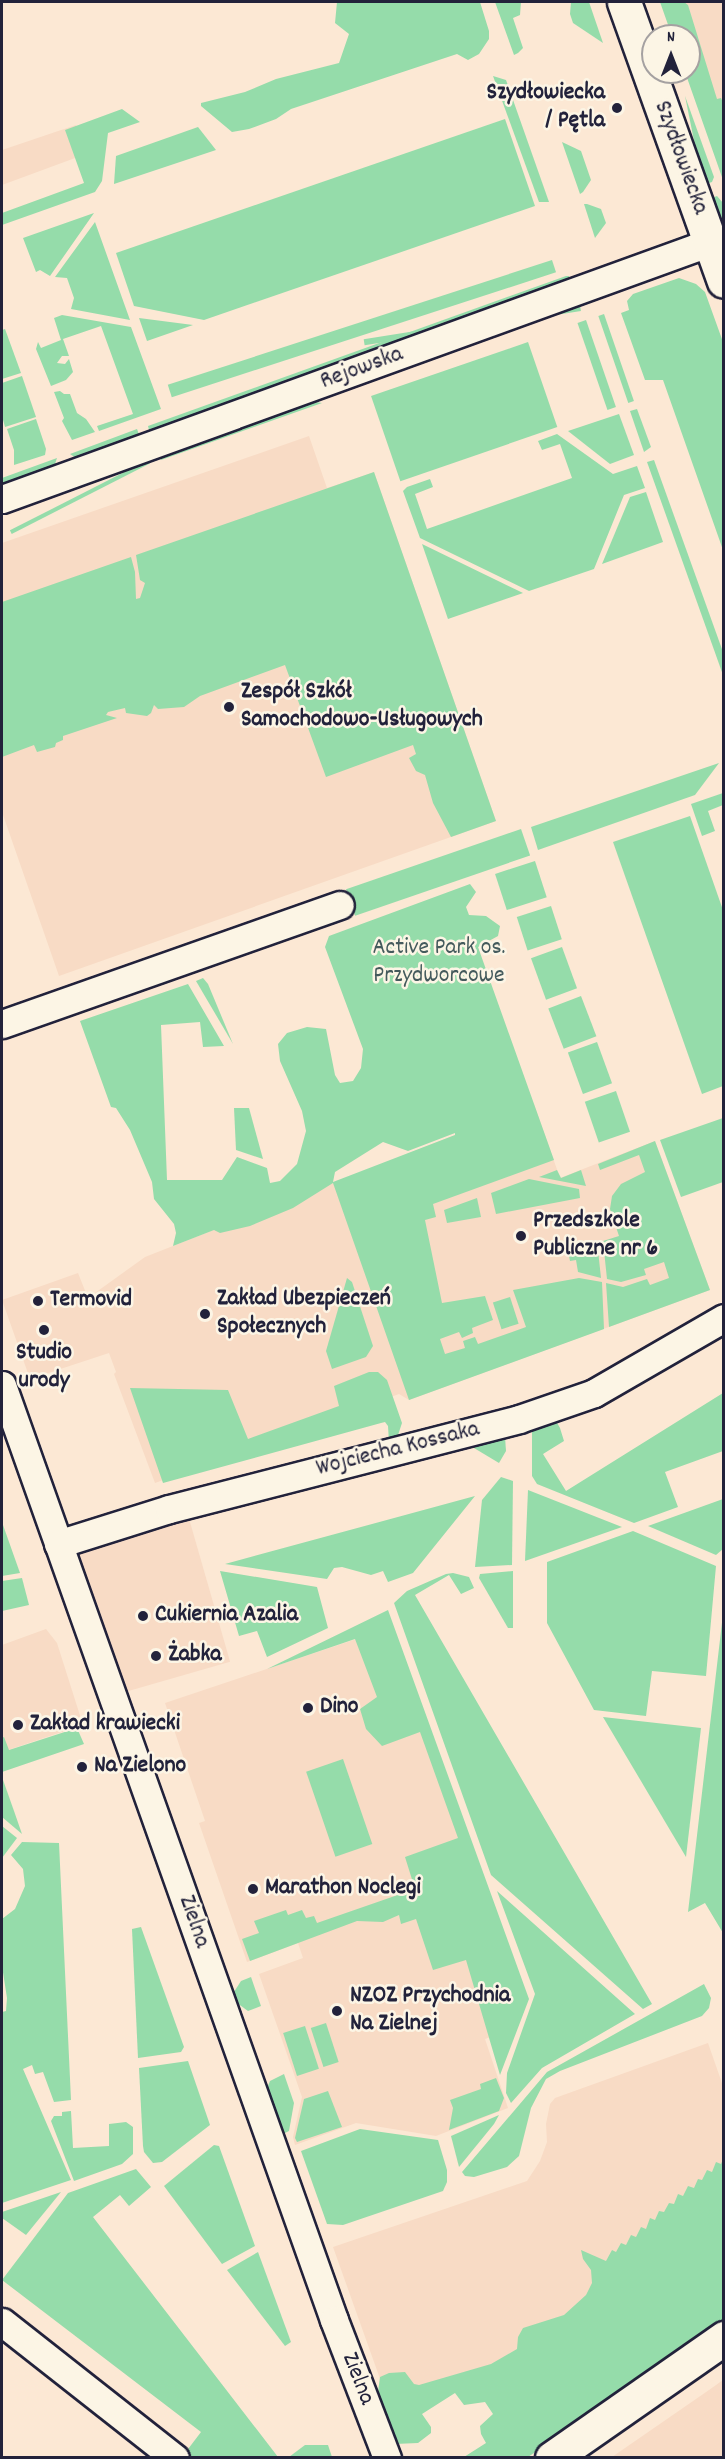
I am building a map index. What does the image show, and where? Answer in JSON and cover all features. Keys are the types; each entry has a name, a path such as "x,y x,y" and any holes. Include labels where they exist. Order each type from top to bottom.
{"street":[{"name":"Szydłowiecka","path":"624,2 718,248 723,280"},
{"name":"Rejowska","path":"2,499 697,247 718,248"},
{"path":"2,1024 340,905"},
{"name":"Wojciecha Kossaka","path":"58,1544 187,1505 519,1419 583,1397 723,1318"},
{"name":"Zielna","path":"2,1385 334,2320 387,2457"},
{"path":"2,2322 175,2457"},
{"path":"552,2457 723,2338"}],"shaded area":[{"path":"668,2 723,2 723,158 701,79 701,24 682,24"},
{"path":"76,125 86,154 2,185 2,150"},
{"name":"Zespół Szkół Samochodowo-Usługowych","path":"309,436 327,488 374,472 496,821 59,976 2,812 2,543"},
{"path":"534,1104 560,1178 655,1141 710,1290 409,1400 399,1394 155,1483 114,1374 116,1372 109,1353 30,1379 2,1300 78,1273 88,1298 145,1257"},
{"path":"186,1508 230,1662 104,1698 60,1544"},
{"path":"392,1627 477,1878 496,2035 485,2039 508,2108 436,2136 356,2123 295,2145 293,2137 302,2097 259,1974 303,1958 298,1943 247,1962 199,1823 205,1821 165,1703"},
{"path":"46,1629 57,1643 83,1725 2,1752 2,1645"},
{"path":"708,2043 723,2086 723,2193 495,2370 389,2404 333,2247 527,2181 540,2161 547,2142 546,2124 550,2104 555,2098"},
{"path":"723,2380 723,2457 612,2457 709,2390"}],"green space":[{"path":"337,2 480,2 489,31 489,39 479,54 468,60 457,54 291,109 276,119 249,129 232,132 201,106 201,103 245,92 276,79 339,63 349,34 335,23"},
{"path":"495,2 521,2 520,15 513,18 523,48 514,55"},
{"path":"571,2 589,2 603,43 573,23 570,14"},
{"path":"660,2 684,2 688,5 694,24 668,24"},
{"path":"701,47 717,99 721,98 724,105 723,180 689,84 701,84"},
{"path":"493,76 506,80 549,202 539,202"},
{"path":"685,96 714,177 712,182 703,185"},
{"path":"122,109 140,122 108,133 102,181 95,192 2,225 2,213 84,183 65,130"},
{"path":"505,119 535,206 204,320 134,306 116,253"},
{"path":"198,127 216,150 114,184 116,156"},
{"path":"562,142 581,151 591,180 580,194"},
{"path":"717,196 723,203 723,220 718,217 709,199"},
{"path":"584,204 601,209 606,223 595,238"},
{"path":"94,213 50,276 40,270 36,272 23,238"},
{"path":"95,222 130,320 71,309 74,298 67,278 55,277"},
{"path":"552,260 556,272 172,397 168,385"},
{"path":"569,276 571,282 150,434 148,426"},
{"path":"679,278 696,284 705,292 723,342 723,550 663,380 645,380 621,313 629,310 627,301 633,294"},
{"path":"580,305 581,311 365,345 364,339"},
{"path":"604,314 634,401 628,403 598,316"},
{"path":"62,315 131,327 161,409 99,431 97,426 133,414 101,326 63,339 69,356 62,356 57,363 65,364 69,359 73,372 66,380 51,386 36,349 38,342 41,348 61,340 54,318"},
{"path":"139,318 193,325 147,341"},
{"path":"586,320 616,407 607,410 577,323"},
{"path":"5,329 21,373 2,379 2,330"},
{"path":"528,342 557,427 400,481 371,396"},
{"path":"22,376 36,417 5,427 2,416 2,383"},
{"path":"54,392 70,394 77,413 86,419 95,432 72,440 62,421 64,418"},
{"path":"310,401 322,403 161,460 160,455"},
{"path":"637,409 651,447 644,452 630,411"},
{"path":"619,414 634,455 610,464 568,431"},
{"path":"36,419 46,449 45,455 14,465 14,450 7,429"},
{"path":"137,429 140,437 76,458 70,454"},
{"path":"557,434 613,474 637,466 645,488 624,495 594,569 529,591 420,538 403,491 407,487 430,479 433,487 415,494 427,529 572,478 560,444 542,450 538,441"},
{"path":"57,458 54,467 2,487 2,478"},
{"path":"148,460 150,464 12,534 10,530"},
{"path":"654,460 723,652 723,675 647,462"},
{"path":"374,472 496,821 451,837 433,803 425,775 416,771 409,758 416,754 413,745 326,777 285,665 200,696 184,707 158,709 154,705 147,716 126,713 125,708 108,712 106,715 117,718 63,736 63,740 56,743 55,747 37,752 34,745 2,757 2,602 131,557 135,572 136,599 140,598 145,583 140,580 136,555"},
{"path":"646,492 663,542 602,564 630,497"},
{"path":"422,544 523,593 448,619"},
{"path":"719,763 695,795 538,850 531,827"},
{"path":"723,793 723,805 708,811 715,831 702,836 691,804"},
{"path":"690,816 724,913 723,1086 702,1094 613,842"},
{"path":"521,829 530,855 355,916 346,889"},
{"path":"535,861 547,897 507,910 495,874"},
{"name":"Active Park os. Przydworcowe","path":"470,884 476,892 466,907 469,915 486,916 500,926 498,936 478,947 554,1160 433,1204 436,1217 425,1220 442,1303 485,1296 493,1320 472,1328 473,1333 462,1338 459,1332 440,1339 445,1354 465,1348 463,1341 475,1337 478,1344 526,1327 513,1290 579,1278 602,1282 604,1329 409,1400 333,1183 293,1208 250,1226 220,1233 214,1230 173,1246 176,1233 174,1224 154,1199 152,1182 130,1130 116,1108 111,1107 80,1021 188,984 224,1046 203,1047 200,1022 161,1025 167,1180 222,1180 237,1157 267,1168 270,1183 280,1181 297,1164 306,1131 302,1111 280,1061 278,1044 287,1033 307,1027 326,1029 335,1075 340,1083 353,1081 361,1068 363,1049 325,947 329,936","holes":["455,1133 455,1135 333,1182 335,1172 383,1142 408,1151"]},
{"path":"551,906 562,939 528,950 517,917"},
{"path":"562,947 577,988 546,1000 531,958"},
{"path":"203,978 208,984 233,1044 196,981"},
{"path":"581,996 596,1036 564,1049 548,1009"},
{"path":"597,1042 612,1083 583,1094 568,1053"},
{"path":"616,1091 630,1132 599,1142 585,1102"},
{"path":"234,1108 249,1108 263,1159 236,1150"},
{"path":"723,1118 723,1182 681,1197 660,1140"},
{"path":"655,1141 710,1290 609,1327 606,1283 623,1287 647,1279 650,1285 669,1278 664,1262 644,1269 646,1275 621,1282 607,1279 603,1241 619,1236 610,1209 612,1196 621,1184 645,1172 639,1155 600,1170 598,1164"},
{"path":"557,1170 561,1178 581,1170 586,1186 539,1177"},
{"path":"529,1179 579,1189 580,1198 496,1214 491,1193"},
{"path":"477,1198 481,1217 447,1223 444,1210"},
{"path":"578,1249 580,1254 598,1250 601,1278 578,1272 576,1260 570,1261 568,1251"},
{"path":"347,1278 352,1282 373,1346 366,1357 332,1369 326,1351"},
{"path":"510,1297 519,1324 502,1329 493,1303"},
{"path":"369,1372 378,1372 387,1380 402,1423 397,1438 389,1442 388,1426 385,1422 163,1483 130,1388 228,1390 248,1439 339,1406 334,1386"},
{"path":"723,1393 723,1451 665,1472 678,1507 634,1523 537,1484 532,1476 532,1427 550,1420 556,1421 560,1428 564,1441 543,1454 566,1491"},
{"path":"498,1434 505,1437 506,1451 499,1463 469,1445"},
{"path":"501,1477 513,1481 512,1565 475,1567 482,1500"},
{"path":"528,1490 622,1527 525,1561"},
{"path":"475,1496 413,1573 388,1582 383,1571 371,1575 342,1567 334,1568 327,1579 225,1564"},
{"path":"723,1499 723,1549 716,1555 648,1526"},
{"path":"3,1525 20,1573 2,1576"},
{"path":"633,1531 716,1566 706,1676 652,1671 646,1716 594,1710 547,1623 547,1562"},
{"path":"220,1571 317,1587 328,1628 267,1657 257,1631 239,1636"},
{"path":"513,1571 513,1628 508,1628 479,1578 480,1574"},
{"path":"453,1573 469,1577 474,1588 461,1594 449,1575 415,1595 652,2004 643,2009 491,1875 394,1603 407,1591"},
{"path":"22,1578 29,1605 2,1611 2,1581"},
{"path":"388,1610 529,1999 500,2075 466,1960 433,1970 416,1919 401,1924 399,1915 383,1922 357,1921 250,1961 242,1939 259,1933 254,1921 286,1910 288,1915 302,1910 306,1918 314,1916 317,1923 415,1889 405,1857 458,1838 420,1732 382,1746 366,1729 360,1709 377,1697 355,1639 267,1669"},
{"path":"723,1614 724,1933 705,1903 688,1912"},
{"path":"603,1717 701,1728 686,1857"},
{"path":"77,1728 84,1744 2,1772 2,1738 4,1737 9,1750"},
{"path":"343,1759 372,1844 335,1857 306,1772"},
{"path":"2,1777 14,1811 22,1834 2,1817"},
{"path":"2,1826 17,1838 2,1858"},
{"path":"22,1842 59,1843 71,2100 54,2102 43,2072 35,2074 32,2065 23,2069 71,2180 2,2203 2,2012 6,2011 7,1998 2,1966 2,1919 15,1909 25,1886 23,1869 11,1855"},
{"path":"497,1891 635,2014 542,2068 511,2103 506,2093 507,2073 535,1994"},
{"path":"141,1927 184,2047 181,2052 138,2058 132,1929"},
{"path":"251,1977 261,2006 248,2011 233,2000 232,1995 241,1981"},
{"path":"704,1984 711,1998 709,2008 702,2016 560,2071 546,2079 531,2108 519,2156 507,2167 474,2177 465,2176 462,2172 547,2072"},
{"path":"326,2023 339,2062 323,2067 311,2028"},
{"path":"305,2026 319,2069 297,2076 283,2033"},
{"path":"188,2061 210,2125 162,2162 153,2163 144,2152 143,2146 139,2068"},
{"path":"284,2074 294,2103 289,2131 279,2136 265,2093 270,2081"},
{"path":"496,2078 504,2098 499,2111 449,2130 453,2108 450,2100 481,2089 480,2084"},
{"path":"328,2091 342,2127 297,2142 295,2138 304,2099"},
{"path":"71,2111 73,2148 109,2146 109,2124 126,2122 133,2127 133,2154 122,2164 74,2181 51,2121 54,2116 62,2116 62,2112"},
{"path":"499,2115 494,2124 459,2167 451,2136"},
{"path":"360,2129 438,2140 447,2170 447,2182 443,2191 343,2225 327,2224 301,2151"},
{"path":"214,2145 219,2146 255,2246 222,2264 164,2186"},
{"path":"723,2159 723,2324 528,2457 464,2457 486,2443 480,2426 493,2414 485,2402 464,2405 455,2393 422,2414 431,2427 431,2433 418,2443 395,2444 377,2399 380,2377 389,2373 405,2372 414,2384 419,2385 491,2364 517,2349 518,2337 523,2328 564,2315 586,2295 592,2283 591,2270 583,2259 581,2250 606,2261 612,2250 616,2252 621,2243 626,2245 631,2235 636,2237 641,2227 646,2229 650,2218 655,2220 659,2211 664,2212 669,2203 674,2204 678,2194 683,2196 688,2186 694,2188 698,2179 702,2180 707,2170 712,2172 716,2162 721,2164"},
{"path":"136,2169 151,2187 129,2206 120,2195 93,2217 278,2457 182,2457 201,2432 2,2280 68,2193"},
{"path":"61,2192 26,2235 2,2218 2,2212"},
{"path":"258,2252 291,2342 285,2346 227,2270"},
{"path":"305,2445 328,2445 332,2457 289,2457"}],"place":[{"name":"Szydłowiecka / Pętla","path":"617,108"},
{"name":"Zespół Szkół Samochodowo-Usługowych","path":"229,707"},
{"name":"Przedszkole Publiczne nr 6","path":"521,1236"},
{"name":"Termovid","path":"38,1301"},
{"name":"Zakład Ubezpieczeń Społecznych","path":"205,1314"},
{"name":"Studio urody","path":"44,1330"},
{"name":"Cukiernia Azalia","path":"143,1616"},
{"name":"Żabka","path":"156,1656"},
{"name":"Dino","path":"308,1708"},
{"name":"Zakład krawiecki","path":"18,1725"},
{"name":"Na Zielono","path":"82,1767"},
{"name":"Marathon Noclegi","path":"253,1889"},
{"name":"NZOZ Przychodnia Na Zielnej","path":"337,2011"}]}
